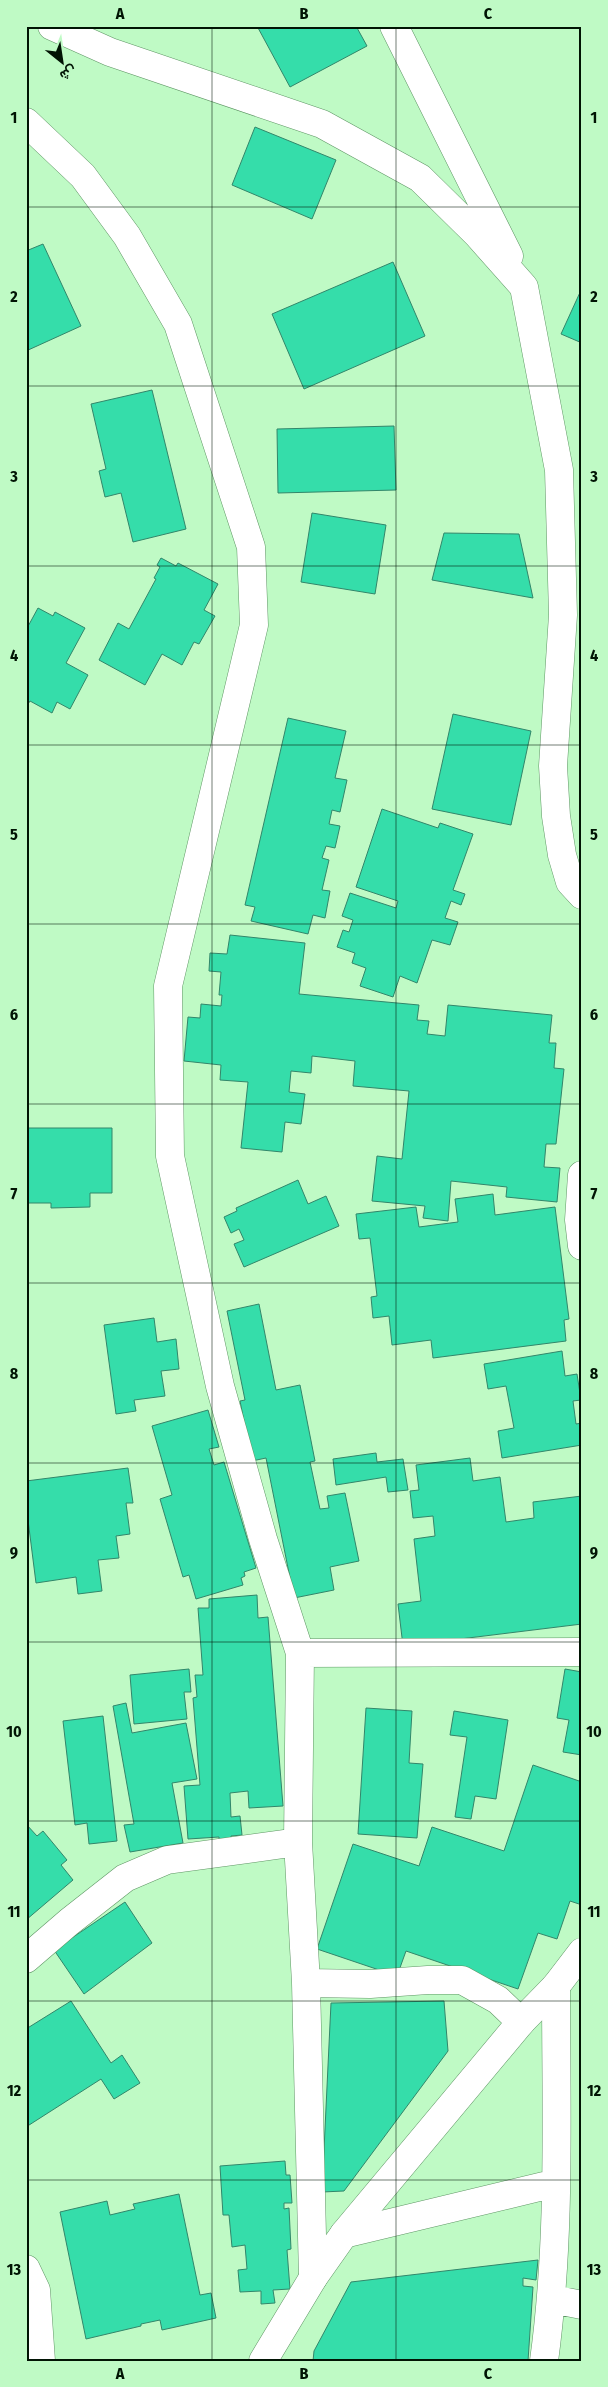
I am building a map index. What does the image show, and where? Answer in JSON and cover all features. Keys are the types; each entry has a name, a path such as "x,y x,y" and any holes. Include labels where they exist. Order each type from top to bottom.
{"street":[{"path":"52,26 110,52 322,124 404,169 420,178 477,234 524,287"},
{"path":"394,26 524,287 560,470 563,615 553,766 556,816 562,855 570,882 582,895"},
{"path":"26,122 83,176 127,236 178,324 251,547 254,625 168,986 170,1156 220,1386 263,1539 300,1654 298,1842 306,1983 313,2278"},
{"path":"582,1175 578,1220 582,1246"},
{"path":"300,1654 582,1652"},
{"path":"26,1960 69,1922 125,1878 134,1874 167,1860 298,1842"},
{"path":"263,2361 313,2278 344,2234 521,2022 556,1986 582,1952"},
{"path":"306,1983 370,1984 462,1980 498,2000 521,2022"},
{"path":"544,2361 552,2299 556,2183 556,1986"},
{"path":"344,2234 556,2183"},
{"path":"26,2269 36,2290 41,2361"},
{"path":"552,2299 582,2305"}],"building":[{"path":"257,26 356,26 367,46 290,87"},
{"path":"255,127 336,160 312,219 232,185"},
{"path":"43,244 81,326 26,351 26,251"},
{"path":"393,262 425,336 304,389 272,314"},
{"path":"582,288 582,343 561,334"},
{"path":"152,390 186,529 133,542 121,493 105,497 99,471 106,469 91,404"},
{"path":"394,426 396,490 278,493 277,429"},
{"path":"312,513 386,525 375,594 301,582"},
{"path":"444,533 519,534 533,598 432,580"},
{"path":"161,558 176,566 178,563 218,584 204,610 215,616 199,644 194,642 182,665 162,654 145,685 99,660 118,623 129,629 156,579 154,578 160,567 157,565"},
{"path":"38,608 53,616 55,612 85,628 66,663 88,675 70,709 57,702 52,713 30,701 26,707 26,630"},
{"path":"453,714 531,731 511,825 432,809"},
{"path":"288,718 346,731 335,778 347,780 340,812 332,810 329,824 340,826 335,848 326,846 322,858 329,860 322,890 330,891 325,918 313,915 308,934 251,921 255,907 245,905"},
{"path":"382,809 438,828 440,823 473,834 453,890 465,894 461,905 451,901 445,918 458,922 450,945 432,940 417,983 400,976 393,997 360,986 366,968 352,963 355,953 337,947 343,930 349,932 353,920 342,916 350,893 396,908 398,901 356,887"},
{"path":"230,935 305,943 299,994 419,1005 417,1020 429,1021 427,1034 445,1036 448,1005 552,1015 549,1043 556,1043 554,1068 564,1069 556,1144 546,1144 544,1167 560,1168 557,1202 506,1197 507,1187 451,1181 448,1221 423,1218 425,1206 372,1201 377,1156 402,1159 409,1091 353,1086 355,1061 312,1056 311,1073 291,1071 289,1092 305,1094 301,1124 285,1122 282,1152 241,1148 248,1082 220,1080 221,1065 184,1061 188,1017 200,1018 201,1004 221,1006 222,995 219,995 221,972 209,971 210,953 227,954"},
{"path":"26,1128 112,1128 112,1193 90,1193 90,1207 51,1208 51,1203 26,1203"},
{"path":"298,1180 308,1204 326,1196 339,1226 244,1267 234,1244 244,1240 239,1229 231,1233 224,1217 237,1211 236,1208"},
{"path":"493,1194 495,1215 555,1207 569,1319 564,1320 566,1341 433,1358 431,1340 392,1345 389,1316 373,1318 371,1297 377,1296 370,1238 359,1239 356,1214 416,1207 419,1227 458,1222 455,1199"},
{"path":"259,1304 276,1390 300,1385 315,1461 310,1462 320,1509 329,1508 327,1496 345,1493 359,1561 330,1567 334,1590 294,1598 266,1458 252,1461 240,1401 245,1400 227,1311"},
{"path":"154,1318 157,1342 176,1339 179,1369 161,1371 165,1396 134,1400 136,1411 116,1414 104,1325"},
{"path":"562,1351 565,1376 577,1374 581,1400 573,1401 576,1424 582,1423 582,1445 502,1458 498,1431 514,1428 506,1386 488,1389 484,1364"},
{"path":"208,1410 219,1447 209,1449 214,1465 224,1462 256,1568 244,1572 245,1576 241,1578 243,1585 196,1599 189,1575 183,1577 160,1499 172,1495 152,1426"},
{"path":"376,1453 377,1462 403,1459 408,1490 388,1492 386,1477 336,1485 333,1459"},
{"path":"470,1458 473,1481 500,1477 506,1522 534,1518 533,1502 582,1496 582,1624 403,1646 398,1604 421,1601 414,1539 435,1536 433,1516 413,1518 410,1491 419,1490 416,1465"},
{"path":"128,1468 133,1503 126,1503 130,1534 116,1536 119,1558 98,1560 102,1591 78,1594 76,1577 36,1583 28,1520 26,1520 26,1481"},
{"path":"257,1595 258,1618 268,1617 283,1806 249,1808 248,1791 230,1793 231,1817 240,1816 242,1835 231,1836 232,1843 219,1844 219,1837 188,1839 184,1786 200,1785 193,1698 197,1697 195,1675 203,1675 198,1608 209,1608 209,1599"},
{"path":"189,1669 191,1692 184,1692 187,1719 134,1724 130,1675"},
{"path":"565,1669 582,1672 582,1755 563,1752 569,1720 557,1718"},
{"path":"126,1703 132,1733 186,1723 197,1779 172,1783 183,1843 130,1852 124,1825 134,1824 113,1706"},
{"path":"366,1708 412,1711 409,1763 423,1764 417,1838 358,1834"},
{"path":"454,1711 508,1720 496,1799 475,1796 471,1819 455,1817 467,1737 450,1735"},
{"path":"103,1716 117,1841 89,1844 87,1823 75,1825 63,1721"},
{"path":"533,1765 582,1782 582,1905 570,1901 557,1939 538,1933 518,1989 406,1951 397,1976 317,1949 353,1844 419,1866 432,1827 504,1851"},
{"path":"26,1824 37,1836 43,1831 67,1860 61,1865 73,1880 26,1920"},
{"path":"125,1902 152,1943 84,1994 54,1950"},
{"path":"71,2001 111,2063 122,2055 140,2083 114,2099 101,2079 26,2127 26,2029"},
{"path":"444,2001 448,2051 344,2191 322,2192 331,2003"},
{"path":"285,2161 286,2175 290,2175 292,2203 284,2203 284,2209 289,2208 291,2249 287,2250 290,2289 273,2290 275,2303 261,2304 261,2291 240,2292 238,2270 247,2269 245,2245 232,2247 229,2215 223,2215 220,2166"},
{"path":"179,2194 200,2295 211,2293 216,2318 162,2330 160,2320 86,2339 60,2212 107,2201 110,2215 135,2209 133,2204"},
{"path":"538,2260 536,2280 523,2278 523,2286 533,2287 528,2361 313,2361 314,2351 351,2282"}]}
